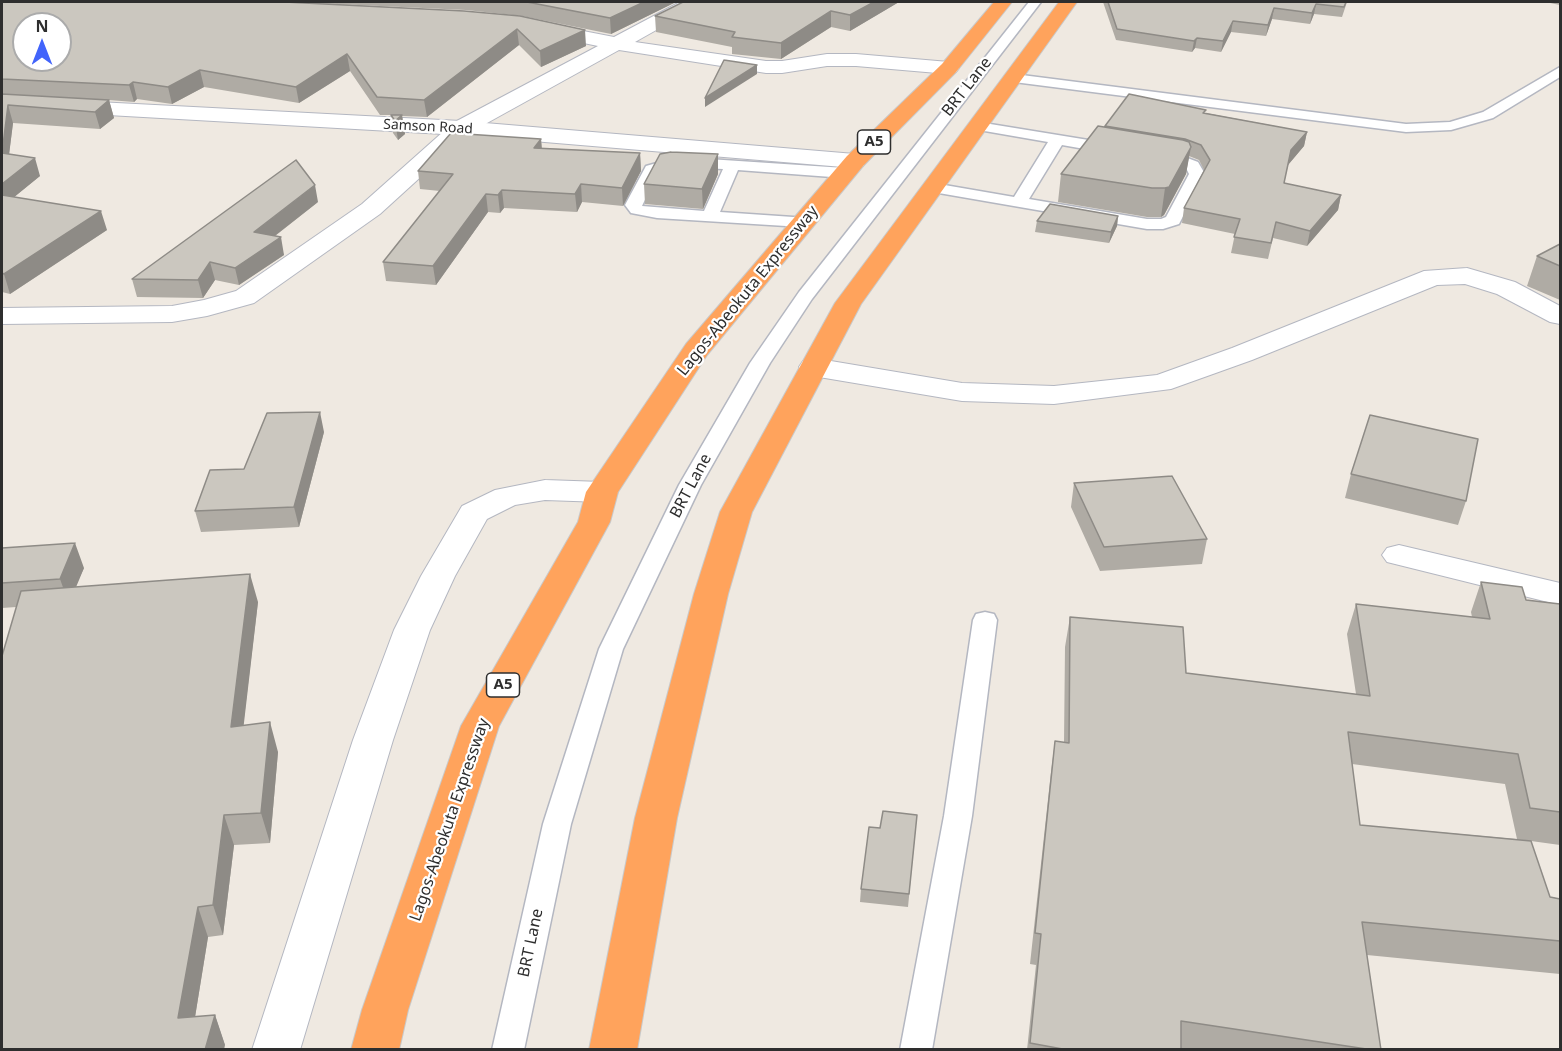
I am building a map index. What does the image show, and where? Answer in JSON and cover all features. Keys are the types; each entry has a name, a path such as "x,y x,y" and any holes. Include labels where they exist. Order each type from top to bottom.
{"highway":[{"name":"Lagos-Abeokuta Expressway","path":"375,1050 385,1010 480,726 594,522 602,492 696,350 850,167 949,68 1003,2"},
{"path":"613,1050 656,818 714,584 736,512 848,303 1068,2"}],"street":[{"path":"2,316 172,314 207,308 245,297 371,209 461,128 693,2"},
{"path":"522,24 698,58 766,67 782,67 827,60 856,60 949,68"},
{"name":"Samson Road","path":"2,104 461,128 850,167"},
{"path":"815,363 962,392 1054,395 1161,383 1242,354 1433,278 1467,276 1506,288 1560,315"},
{"path":"276,1050 373,740 408,641 438,576 474,513 506,497 545,490 602,492"},
{"path":"1399,555 1560,594"}],"lane":[{"name":"BRT Lane","path":"508,1050 557,824 611,649 690,485 760,363 805,296 1035,2"},
{"path":"1014,78 1406,128 1451,126 1488,115 1560,71"},
{"path":"978,126 1125,151"},
{"path":"1019,202 1057,140"},
{"path":"933,188 1147,224 1163,224 1173,220 1197,174 1193,165 1182,160 1148,155"},
{"path":"802,222 637,210 633,205 652,169 678,162 850,167"},
{"path":"710,215 733,165"},
{"path":"916,1050 958,816 985,620"}],"building":[{"path":"2,2 284,2 520,16 585,30 540,51 517,29 424,100 377,97 347,54 296,87 200,70 168,87 133,82 129,85 2,79"},
{"path":"527,2 644,2 610,18"},
{"path":"683,2 874,2 850,15 831,11 781,43 732,37 735,32 655,16"},
{"path":"1108,2 1346,2 1344,7 1316,4 1312,13 1274,8 1268,25 1233,21 1223,41 1197,38 1194,41 1117,29"},
{"path":"724,60 757,65 705,98"},
{"path":"2,94 109,100 95,112 8,105 2,153"},
{"path":"1129,94 1206,110 1203,113 1307,132 1291,150 1284,183 1341,195 1310,231 1276,222 1271,243 1234,237 1240,219 1184,208 1210,160 1201,145 1185,139 1105,126"},
{"path":"391,115 402,115 395,121"},
{"path":"1098,126 1183,140 1189,142 1191,147 1169,187 1165,188 1061,174"},
{"path":"451,133 541,139 534,148 640,153 622,188 581,184 575,194 502,190 498,195 486,194 433,266 383,262 453,174 418,171"},
{"path":"671,152 718,154 702,189 644,184 660,154"},
{"path":"2,153 35,158 2,184"},
{"path":"296,160 315,185 254,232 281,237 235,268 210,262 198,280 132,279"},
{"path":"2,195 101,211 4,274 2,273"},
{"path":"1050,204 1118,216 1111,232 1037,221"},
{"path":"1560,244 1560,266 1537,256"},
{"path":"320,412 294,507 195,511 210,470 244,469 267,413"},
{"path":"1370,415 1478,439 1466,501 1351,474"},
{"path":"1172,476 1207,539 1104,547 1074,483"},
{"path":"75,543 60,579 2,583 2,548"},
{"path":"250,574 231,727 270,722 261,813 224,815 213,905 198,907 178,1018 215,1015 205,1050 2,1050 2,656 21,591"},
{"path":"1481,582 1522,587 1526,600 1560,604 1560,812 1530,808 1518,754 1348,732 1360,825 1531,841 1550,897 1560,899 1560,941 1362,922 1381,1050 1181,1021 1181,1050 1068,1050 1030,1043 1041,934 1035,933 1055,741 1069,743 1070,617 1183,627 1186,673 1370,696 1356,604 1490,619"},
{"path":"883,811 917,815 909,894 861,889 869,827 880,828"}]}
